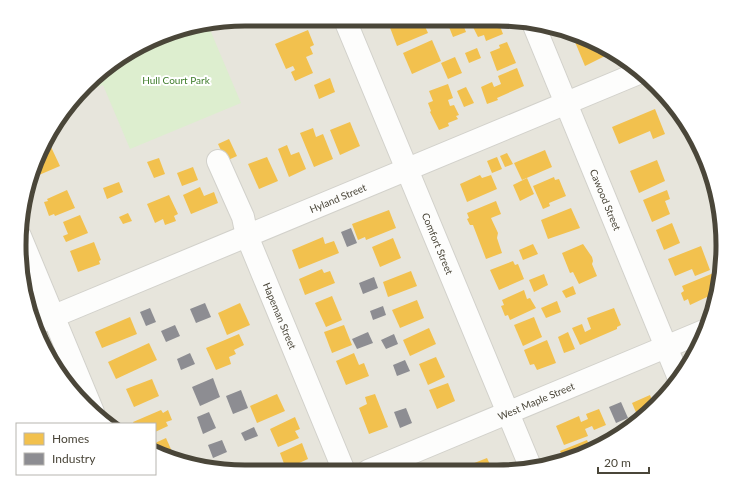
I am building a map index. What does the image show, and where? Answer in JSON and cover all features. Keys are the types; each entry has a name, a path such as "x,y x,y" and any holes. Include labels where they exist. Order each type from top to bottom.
{"street":[{"name":"Comfort Street","path":"347,26 529,462"},
{"name":"Cawood Street","path":"536,30 676,371"},
{"name":"Hyland Street","path":"44,320 635,75"},
{"name":"Hapeman Street","path":"218,161 243,217 247,236 342,465"},
{"path":"26,257 44,320 83,393"},
{"name":"West Maple Street","path":"382,465 697,334"}],"shaded area":[{"path":"231,26 511,26 553,33 567,38 606,55 630,71 662,101 687,136 709,189 716,231 716,260 709,302 693,343 671,379 641,411 606,436 553,458 511,465 231,465 189,458 156,445 156,423 116,423 112,420 90,401 71,379 49,343 33,302 26,260 26,231 33,189 55,136 80,101 101,80 136,55 148,49 189,33"}],"green space":[{"name":"Hull Court Park","path":"210,29 241,103 130,149 103,85 90,90 112,71 136,55 189,33"}],"building: Homes":[{"path":"389,26 425,26 428,33 397,46"},
{"path":"464,26 466,32 453,37 449,27"},
{"path":"500,26 503,34 486,41 484,35 478,37 473,27"},
{"path":"308,30 314,45 310,47 313,54 306,57 313,73 295,81 291,72 295,70 293,66 286,69 275,44"},
{"path":"432,40 441,61 412,74 403,53"},
{"path":"507,42 516,63 497,71 490,52 500,48 499,45"},
{"path":"575,42 580,43 606,55 585,66"},
{"path":"477,48 481,58 469,63 465,53"},
{"path":"455,57 462,73 448,79 441,63"},
{"path":"517,68 524,86 497,98 498,100 487,104 481,87 492,82 494,87 501,84 498,76"},
{"path":"330,78 335,92 319,99 314,85"},
{"path":"448,84 453,98 448,100 450,106 454,105 459,115 456,116 458,119 448,123 449,126 439,130 430,112 428,103 433,101 429,91"},
{"path":"466,87 474,103 464,107 457,91"},
{"path":"655,109 665,134 653,139 650,131 619,144 612,127"},
{"path":"350,122 360,146 340,155 330,130"},
{"path":"313,128 316,137 323,134 333,159 314,167 300,133"},
{"path":"229,139 237,156 226,161 218,144"},
{"path":"287,145 291,155 299,152 306,169 289,177 278,149"},
{"path":"51,147 60,166 38,176 43,162 49,148"},
{"path":"545,150 552,167 522,180 514,163"},
{"path":"507,153 513,164 505,167 500,156"},
{"path":"267,157 278,181 259,189 248,164"},
{"path":"497,157 502,169 492,173 487,161"},
{"path":"159,158 165,174 154,178 147,162"},
{"path":"657,160 665,181 639,193 630,171"},
{"path":"193,167 198,180 182,186 177,173"},
{"path":"480,175 482,178 491,175 497,189 467,202 460,184"},
{"path":"554,177 555,180 559,179 566,196 549,203 550,206 543,209 533,186"},
{"path":"527,178 534,194 520,201 513,185"},
{"path":"119,182 123,192 107,199 103,188"},
{"path":"200,187 204,196 214,192 218,203 191,214 183,195"},
{"path":"67,190 75,208 55,216 54,214 49,216 44,202 48,201 47,199"},
{"path":"667,190 670,199 665,201 670,214 652,222 643,200"},
{"path":"169,195 178,214 174,216 176,221 165,225 163,219 155,223 147,204"},
{"path":"496,201 501,214 491,218 498,233 497,238 502,253 486,259 473,225 470,225 467,219 469,218 467,213"},
{"path":"571,208 580,228 548,239 541,220"},
{"path":"389,210 396,228 366,240 365,237 358,240 352,224"},
{"path":"128,213 132,221 123,224 119,217"},
{"path":"80,215 88,233 66,242 63,236 68,234 63,222"},
{"path":"672,223 680,243 664,250 656,230"},
{"path":"323,237 325,244 334,241 339,253 299,269 292,250"},
{"path":"393,238 401,258 380,267 372,247"},
{"path":"94,242 101,260 99,261 100,264 78,272 70,251"},
{"path":"533,244 538,254 523,260 519,250"},
{"path":"583,244 592,257 592,264 597,276 579,284 573,272 570,273 562,253"},
{"path":"701,246 710,270 695,276 692,269 675,276 668,259"},
{"path":"513,261 515,265 518,264 524,279 499,290 490,270"},
{"path":"322,269 324,273 330,271 335,283 305,295 299,279"},
{"path":"411,271 417,286 388,297 383,282"},
{"path":"714,273 710,300 707,297 690,305 688,299 684,301 681,293 684,291 682,286"},
{"path":"544,274 548,285 534,292 529,280"},
{"path":"573,286 576,294 566,298 562,291"},
{"path":"524,290 527,299 530,298 536,308 510,320 508,315 505,316 501,306 504,305 502,300"},
{"path":"332,296 342,320 326,327 315,303"},
{"path":"417,300 424,318 400,328 392,310"},
{"path":"557,301 561,312 546,318 541,308"},
{"path":"240,303 250,325 227,335 218,313"},
{"path":"614,308 621,325 617,327 617,329 580,345 572,328 582,324 585,332 591,329 587,318"},
{"path":"130,317 137,334 102,348 95,332"},
{"path":"534,317 542,337 523,346 514,325"},
{"path":"344,325 352,345 332,353 324,332"},
{"path":"429,328 436,344 410,356 403,340"},
{"path":"568,332 575,349 564,353 558,337"},
{"path":"239,334 244,345 234,350 236,354 229,357 231,364 216,370 206,348"},
{"path":"547,340 556,363 537,370 534,364 530,365 524,350"},
{"path":"149,343 157,360 116,379 108,362"},
{"path":"354,353 359,365 364,363 369,376 346,385 336,361"},
{"path":"436,357 445,377 428,385 419,364"},
{"path":"152,379 159,396 134,407 126,389"},
{"path":"448,383 455,401 437,409 429,390"},
{"path":"277,394 285,411 257,423 250,406"},
{"path":"375,394 388,427 369,434 359,408 367,404 365,397"},
{"path":"650,395 652,401 637,414 632,403"},
{"path":"599,409 606,425 594,430 592,426 585,429 588,436 564,445 556,426 579,416 581,422 588,419 586,414"},
{"path":"161,410 163,413 168,410 172,420 166,422 168,426 156,432 156,423 133,422"},
{"path":"295,417 300,429 295,431 299,438 278,447 270,429"},
{"path":"166,438 172,452 156,445 156,443"},
{"path":"587,440 589,444 562,455 560,451"},
{"path":"302,443 308,459 295,465 284,465 280,453"},
{"path":"487,458 490,465 469,465"}],"building: Industry":[{"path":"351,228 357,243 347,247 341,232"},
{"path":"374,277 378,288 363,294 359,283"},
{"path":"205,303 211,317 196,323 190,309"},
{"path":"383,306 386,315 373,320 370,311"},
{"path":"150,308 156,322 146,326 140,312"},
{"path":"175,325 180,336 166,342 161,331"},
{"path":"368,332 373,343 357,349 352,339"},
{"path":"394,334 398,344 386,349 381,340"},
{"path":"190,353 195,364 181,370 177,359"},
{"path":"405,360 410,371 397,376 393,365"},
{"path":"213,378 220,397 200,406 192,387"},
{"path":"241,390 248,408 233,414 226,396"},
{"path":"621,402 628,418 616,423 609,407"},
{"path":"406,408 412,423 400,428 394,412"},
{"path":"209,412 216,428 203,434 197,417"},
{"path":"254,427 258,436 245,441 241,433"},
{"path":"222,440 227,452 213,458 208,445"}]}
